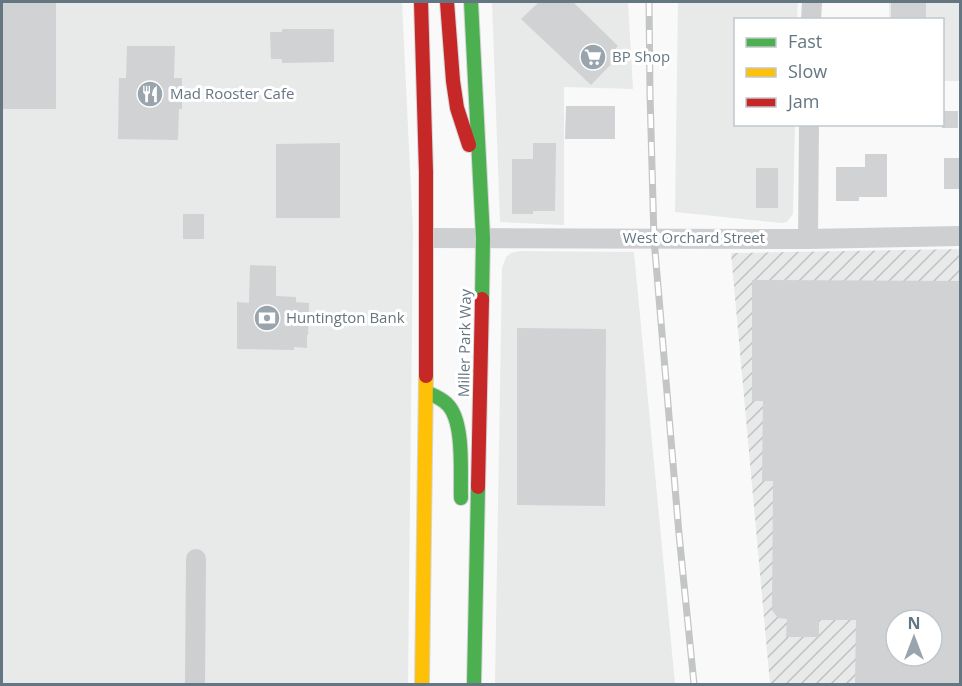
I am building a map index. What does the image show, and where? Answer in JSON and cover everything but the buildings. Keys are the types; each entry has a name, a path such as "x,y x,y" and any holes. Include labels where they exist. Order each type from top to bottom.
{"main road":[{"path":"421,2 426,97 428,238 422,684"},
{"path":"447,2 453,81 458,108 479,178"},
{"name":"Miller Park Way","path":"471,2 483,238 474,684"},
{"path":"426,392 440,398 450,406 456,418 463,512 476,591"}],"street":[{"path":"812,2 812,18"},
{"path":"808,239 810,126"},
{"name":"West Orchard Street","path":"428,238 808,239 960,236"},
{"path":"195,684 196,559"}],"shaded area":[{"path":"2,2 402,2 413,231 408,684 2,684"},
{"path":"492,2 628,2 633,89 564,87 564,225 500,222"},
{"path":"678,2 798,2 797,18 734,18 734,126 795,126 793,214 787,222 782,223 675,212"},
{"path":"889,2 960,2 960,81 944,81 944,18 889,18"},
{"path":"960,249 960,684 770,684 731,253"},
{"path":"520,251 634,252 675,684 495,684 502,268 506,257"}],"railway":[{"path":"649,2 654,239 694,684"}],"traffic: fast":[{"path":"471,2 483,238 482,299"},
{"path":"426,392 447,404 457,422 461,498"},
{"path":"474,684 478,487"}],"traffic: slow":[{"path":"422,684 426,376"}],"traffic: jam":[{"path":"421,2 426,172 426,376"},
{"path":"447,2 457,108 469,145"},
{"path":"478,487 482,299"}],"place":[{"name":"BP Shop","path":"593,57"},
{"name":"Mad Rooster Cafe","path":"150,94"},
{"name":"Huntington Bank","path":"267,318"}]}
